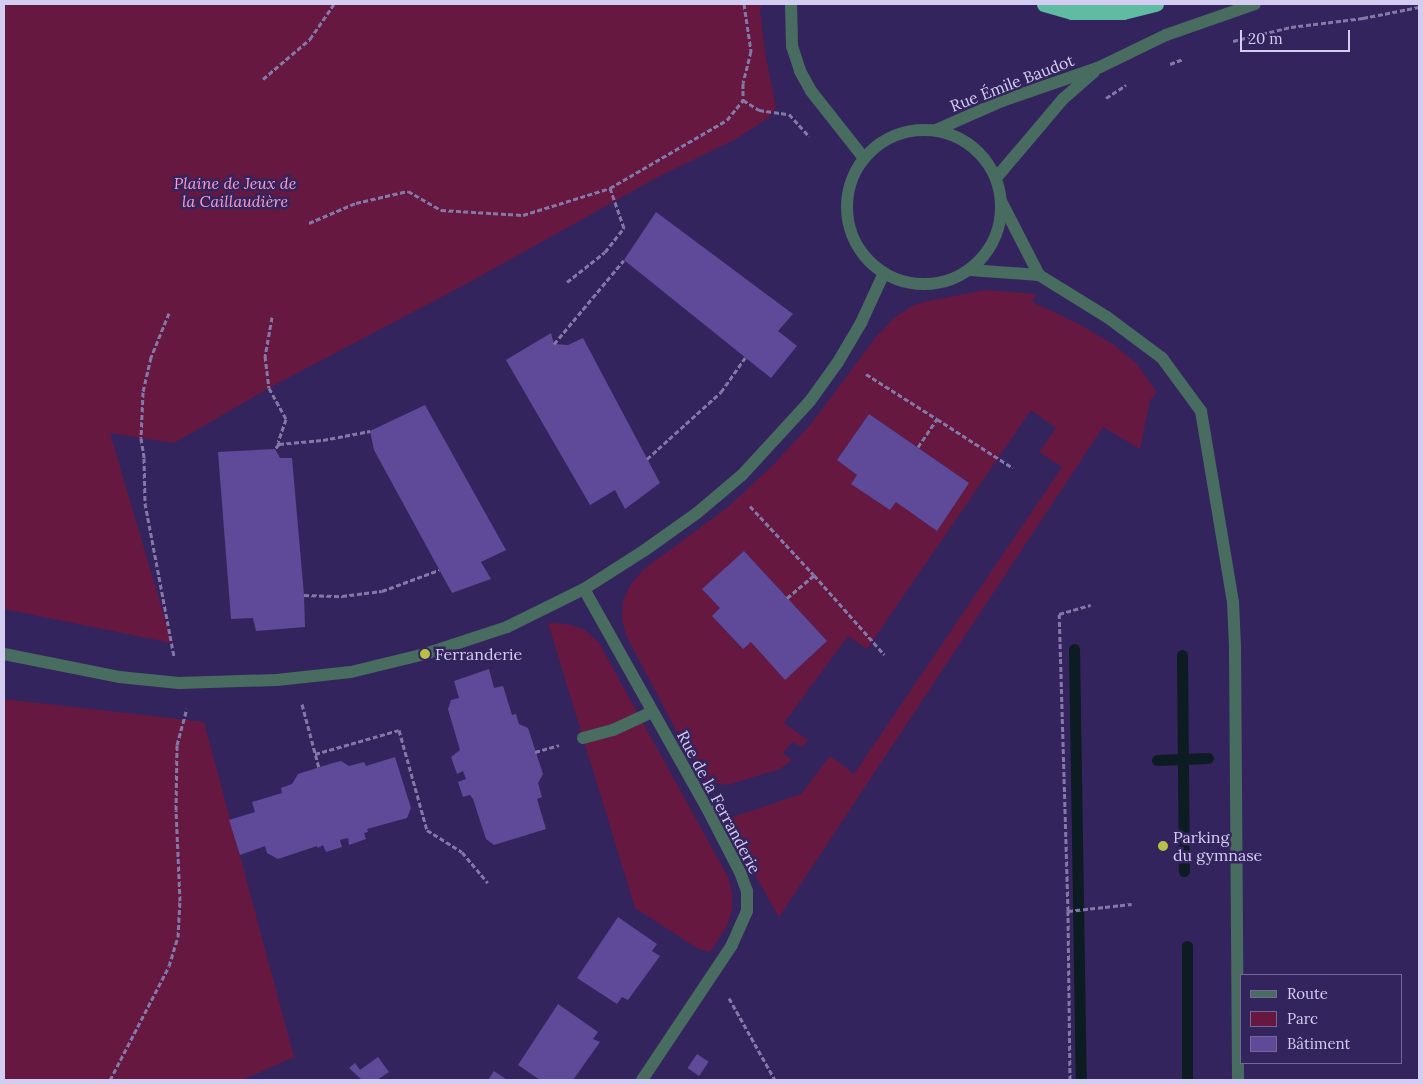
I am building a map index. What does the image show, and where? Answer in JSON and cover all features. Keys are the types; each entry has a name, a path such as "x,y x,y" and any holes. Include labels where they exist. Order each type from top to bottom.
{"highway":[{"path":"1044,4 1072,12 1122,12 1156,4"}],"street":[{"path":"790,4 792,46 800,71 811,91 864,158"},
{"name":"Rue Émile Baudot","path":"936,130 1002,101 1100,67 1166,35 1255,4"},
{"name":"Rue Émile Baudot","path":"996,178 1062,99 1100,67"},
{"path":"1002,203 998,230 986,254 970,270 950,280 927,284 905,282 884,274 864,256 852,233 847,207 851,181 864,158 884,141 909,131 936,130 961,138 982,155 996,178 1002,203 1038,275"},
{"path":"970,270 1038,275 1107,316 1162,358 1201,411 1233,611 1238,1080"},
{"path":"4,654 119,677 179,682 286,679 351,672 425,654 507,627 584,589 697,513 742,475 810,401 838,362 884,274"},
{"name":"Rue de la Ferranderie","path":"584,589 740,872 747,891 747,912 732,945 642,1080"},
{"path":"583,738 613,730 652,712"}],"path":[{"path":"263,79 310,39 334,4"},
{"path":"309,223 356,203 408,191 441,210 523,215 610,188 726,120 743,100 743,83 751,51 744,4"},
{"path":"1224,44 1290,28 1363,18 1419,7"},
{"path":"1165,66 1191,56"},
{"path":"1101,102 1130,83"},
{"path":"743,100 759,110 789,114 809,136"},
{"path":"567,282 605,252 624,228 610,188"},
{"path":"554,344 624,260"},
{"path":"169,313 151,357 143,392 141,438 144,458 145,503 172,640"},
{"path":"272,317 265,356 269,388 286,419 278,442 279,444 275,449"},
{"path":"647,459 721,392 745,358"},
{"path":"866,374 1013,468"},
{"path":"918,447 937,419"},
{"path":"279,444 323,440 370,431"},
{"path":"750,506 884,654"},
{"path":"304,595 342,596 382,591 440,570"},
{"path":"787,598 814,575"},
{"path":"1070,1080 1068,911 1059,614 1091,606"},
{"path":"302,704 319,768"},
{"path":"110,1080 169,966 178,937 180,901 176,810 177,745 187,709"},
{"path":"315,754 399,730 427,830 462,852 488,883"},
{"path":"1068,911 1132,904"},
{"path":"715,973 775,1080"}],"green space":[{"name":"Plaine de Jeux de la Caillaudière","path":"4,4 762,4 760,10 765,52 776,107 768,118 736,139 656,178 468,283 269,388 174,443 110,433 172,643 4,609"},
{"path":"986,290 1036,294 1032,302 1079,324 1114,345 1136,363 1157,392 1150,400 1140,449 1103,427 779,917 724,820 801,794 830,756 854,774 1062,467 1039,452 1056,428 1031,410 867,649 848,636 784,723 808,740 802,747 792,742 783,753 792,760 780,769 727,785 705,781 699,774 626,635 622,619 623,601 631,584 644,569 727,508 771,467 812,423 875,338 893,319 910,307 923,302","holes":["869,414 969,483 937,531 896,502 890,510 851,484 857,475 837,460","744,551 827,641 785,680 751,642 742,649 712,616 720,608 702,589"]},
{"path":"548,623 567,624 585,630 599,643 728,877 732,892 732,909 727,926 710,952 697,948 635,908"},
{"path":"4,699 204,722 294,1057 242,1080 4,1080"}],"building":[{"path":"656,212 793,314 778,331 797,346 771,378 624,260"},
{"path":"551,333 554,344 568,345 583,338 660,483 625,509 615,490 590,505 506,360"},
{"path":"425,405 506,550 481,562 491,579 452,593 374,450 370,431"},
{"path":"869,414 969,483 937,531 896,502 890,510 851,484 857,475 837,460"},
{"path":"275,449 280,458 292,458 305,627 256,631 253,618 231,619 218,452"},
{"path":"744,551 827,641 785,680 751,642 743,649 712,616 720,608 702,589"},
{"path":"489,669 494,688 503,686 512,715 516,714 519,724 528,728 543,774 538,783 542,797 537,799 546,829 494,845 486,839 473,799 470,795 463,797 458,782 466,779 463,771 457,774 451,757 460,750 448,709 451,700 459,698 454,681"},
{"path":"395,757 411,808 407,818 367,829 368,832 364,833 366,839 349,845 348,838 340,840 342,847 326,852 323,845 278,859 267,853 265,846 240,855 229,820 255,812 252,802 282,793 281,788 292,784 298,774 341,761 349,766 364,762 366,766"},
{"path":"618,917 657,944 652,951 660,956 628,1000 622,997 617,1004 577,978"},
{"path":"558,1004 598,1032 593,1039 600,1042 573,1080 540,1080 518,1065"},
{"path":"697,1054 709,1062 699,1076 687,1068"},
{"path":"378,1057 389,1072 377,1080 362,1080 349,1068 355,1063 360,1070"},
{"path":"494,1071 507,1080 488,1080"}],"waterway":[{"path":"1074,649 1081,1080"},
{"path":"1182,655 1184,871"},
{"path":"1157,760 1208,758"},
{"path":"1187,946 1187,1080"}],"place":[{"name":"Ferranderie","path":"425,654"},
{"name":"Parking du gymnase","path":"1163,846"}]}
